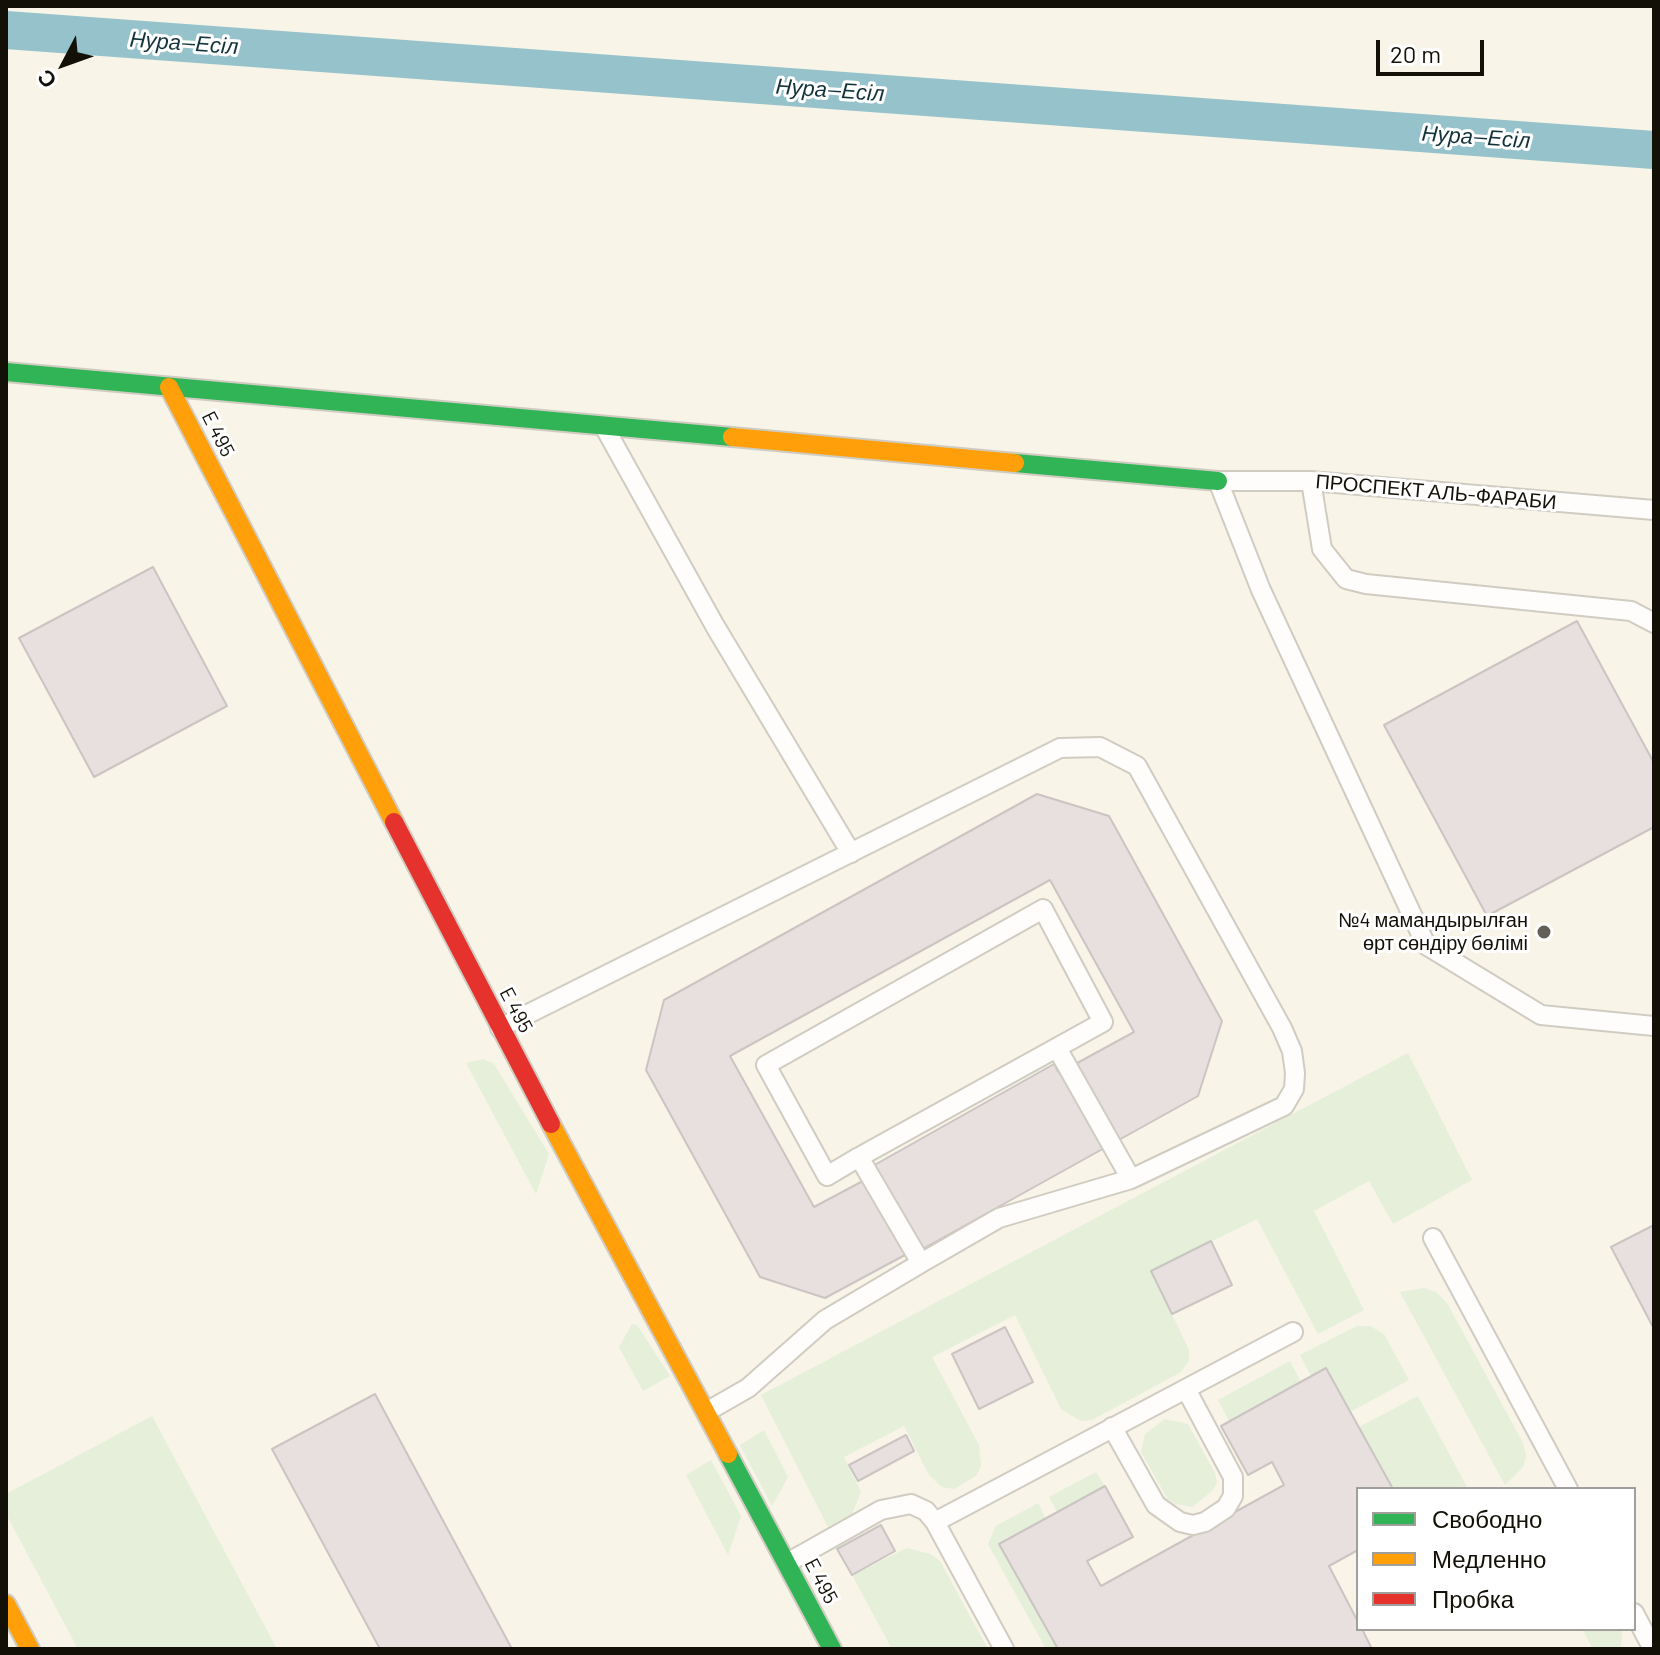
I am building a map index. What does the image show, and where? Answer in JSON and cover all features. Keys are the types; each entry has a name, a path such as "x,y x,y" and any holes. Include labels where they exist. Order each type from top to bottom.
{"street":[{"path":"6,372 1218,481"},
{"name":"E 495","path":"169,387 500,1028 832,1649"},
{"path":"6,1604 30,1649"}],"lane":[{"path":"603,424 715,626 851,853"},
{"path":"1218,481 1261,590 1426,945 1541,1015 1654,1026"},
{"name":"ПРОСПЕКТ АЛЬ-ФАРАБИ","path":"1218,481 1311,481 1654,510"},
{"path":"1311,481 1322,549 1346,579 1366,584 1631,611 1654,623"},
{"path":"500,1028 1060,748 1100,747 1137,766 1282,1028 1292,1051 1295,1073 1294,1089 1284,1106 1131,1179 999,1218 825,1320 748,1388 706,1412"},
{"path":"1043,909 1103,1022 859,1157 827,1176 766,1065 1043,909"},
{"path":"1057,1048 1131,1179"},
{"path":"859,1157 921,1263"},
{"path":"1433,1238 1567,1487"},
{"path":"935,1522 1293,1332"},
{"path":"1112,1427 1156,1505 1180,1522 1193,1525 1205,1522 1226,1508 1233,1496 1233,1477 1186,1389"},
{"path":"787,1563 896,1504 919,1507 935,1522 1004,1649"},
{"path":"1636,1617 1653,1649"}],"green space":[{"path":"1408,1053 1472,1180 1393,1224 1369,1181 1314,1211 1364,1310 1318,1334 1257,1219 1151,1271 1189,1350 1189,1361 1181,1372 1092,1420 1081,1421 1061,1409 1015,1315 932,1357 979,1445 981,1466 976,1476 954,1489 942,1487 929,1475 904,1426 844,1457 861,1492 852,1514 828,1527 761,1395"},
{"path":"483,1059 494,1064 549,1154 536,1194 466,1063"},
{"path":"1424,1288 1436,1292 1447,1303 1523,1443 1526,1456 1523,1467 1505,1485 1400,1292"},
{"path":"632,1324 637,1325 670,1376 643,1391 619,1347"},
{"path":"1357,1326 1370,1326 1384,1334 1409,1380 1350,1412 1327,1368 1311,1376 1300,1355"},
{"path":"1290,1361 1301,1382 1229,1421 1218,1400"},
{"path":"1418,1396 1467,1487 1392,1487 1359,1427"},
{"path":"152,1416 277,1649 78,1649 6,1514 6,1494"},
{"path":"1165,1419 1188,1424 1215,1473 1217,1483 1212,1491 1192,1507 1175,1504 1167,1498 1141,1452 1145,1434"},
{"path":"764,1430 788,1477 772,1506 740,1445"},
{"path":"711,1460 741,1516 728,1555 686,1475"},
{"path":"1096,1472 1105,1486 1057,1512 1049,1497"},
{"path":"1038,1503 1046,1519 1058,1649 1046,1649 988,1544 996,1526"},
{"path":"907,1548 930,1554 940,1561 988,1649 892,1649 852,1575"},
{"path":"1583,1631 1622,1631 1621,1649 1593,1649"}],"building":[{"path":"153,567 227,706 94,777 19,638"},
{"path":"1577,621 1654,763 1654,827 1487,916 1384,725"},
{"path":"1037,794 1109,816 1222,1021 1198,1096 919,1251 918,1248 825,1298 760,1277 646,1070 664,1000","holes":["1050,880 1134,1032 1059,1073 1054,1064 871,1167 876,1174 814,1207 730,1056"]},
{"path":"1654,1225 1654,1327 1653,1327 1611,1247"},
{"path":"1211,1241 1232,1285 1172,1314 1151,1271"},
{"path":"1005,1327 1033,1382 979,1409 952,1354"},
{"path":"1326,1368 1392,1487 1356,1487 1356,1551 1329,1566 1356,1618 1356,1631 1363,1631 1372,1649 1058,1649 999,1544 1105,1486 1133,1537 1087,1561 1101,1586 1284,1485 1272,1462 1248,1475 1221,1426"},
{"path":"375,1394 512,1649 380,1649 272,1449"},
{"path":"906,1435 914,1451 858,1481 849,1465"},
{"path":"881,1525 895,1551 852,1575 837,1549"}],"waterway":[{"name":"Нура—Есіл","path":"6,30 1654,150"}],"traffic: fast":[{"path":"6,372 732,437"},
{"path":"1015,463 1218,481"},
{"path":"728,1454 832,1649"}],"traffic: slow":[{"path":"169,387 394,822"},
{"path":"732,437 1015,463"},
{"path":"551,1124 728,1454"},
{"path":"6,1604 30,1649"}],"traffic: jam":[{"path":"394,822 551,1124"}],"place":[{"name":"№4 мамандырылған өрт сөндіру бөлімі","path":"1544,932"}]}
